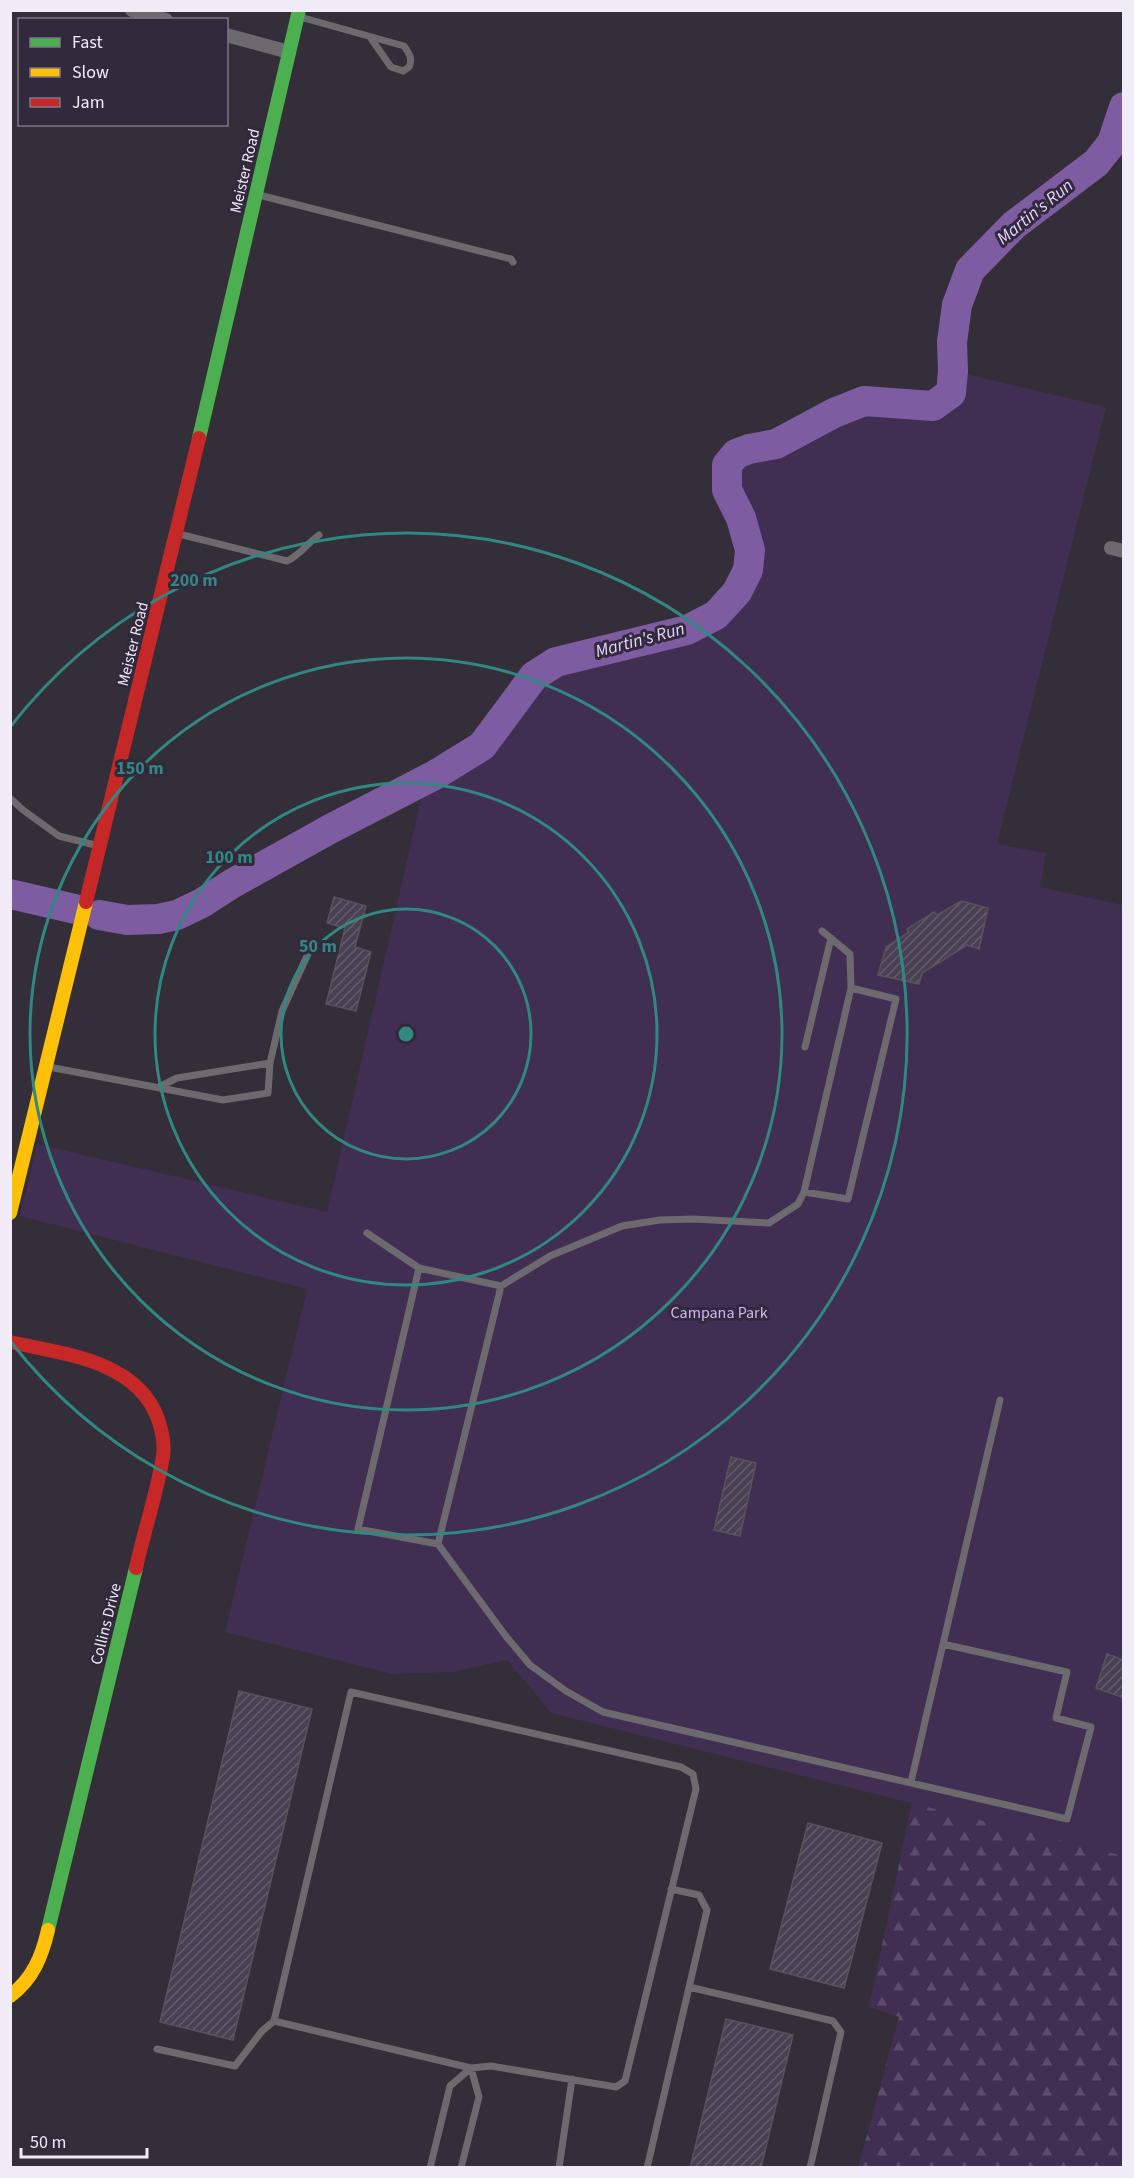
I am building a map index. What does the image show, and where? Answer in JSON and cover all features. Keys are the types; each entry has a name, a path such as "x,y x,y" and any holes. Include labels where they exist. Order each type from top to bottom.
{"street":[{"path":"132,10 159,18"},
{"name":"Meister Road","path":"10,1213 177,533 299,14"},
{"path":"228,37 289,52"},
{"name":"Collins Drive","path":"10,1342 104,1365 130,1379 146,1396 157,1416 162,1431 163,1454 44,1952 34,1973 10,1996"}],"lane":[{"path":"299,14 404,46 410,56 409,67 403,71 394,69 370,37"},
{"path":"256,194 511,259 513,262"},
{"path":"177,533 287,561 295,558 319,535"},
{"path":"10,798 59,836 101,846"},
{"path":"367,1233 419,1268 501,1286 550,1256 622,1226 660,1220 693,1219 769,1223 798,1204 804,1192 851,988 850,954 822,931"},
{"path":"805,1047 831,938"},
{"path":"47,1066 223,1100 268,1093 270,1063 282,1011 312,945"},
{"path":"804,1192 848,1200 896,999 851,988"},
{"path":"159,1087 177,1078 270,1063"},
{"path":"419,1268 358,1529 438,1544 530,1665 566,1691 603,1712 1067,1819 1091,1727 1056,1718 1067,1672 943,1644"},
{"path":"438,1544 501,1286"},
{"path":"911,1782 1000,1400"},
{"path":"158,2049 235,2066 262,2031 274,2021 351,1692 681,1767 693,1774 696,1789 625,2081 616,2087 491,2066 471,2068 274,2021"},
{"path":"646,2168 707,1910 699,1895 671,1888"},
{"path":"689,1987 833,2021 841,2032 810,2168"},
{"path":"430,2168 450,2086 471,2068"},
{"path":"461,2168 479,2097 471,2068"},
{"path":"559,2168 572,2079"}],"green space":[{"name":"Campana Park","path":"953,371 1106,407 997,844 1046,853 1040,887 1123,905 1123,1856 551,1713 507,1660 453,1672 392,1674 225,1632 307,1289 20,1216 37,1144 327,1212 425,781 482,746 534,676 556,662 687,630 716,615 737,592 748,570 750,550 741,518 727,490 727,465 736,454 776,444 834,413 864,401 933,406 951,393"},
{"path":"913,1797 1123,1849 1123,2167 858,2168 899,2017 869,2007"}],"building":[{"path":"334,897 366,906 355,947 371,952 356,1011 326,1004 345,928 327,923"},
{"path":"961,901 988,908 979,949 967,945 922,973 919,984 878,975 886,947 909,932 907,929 934,912 937,915"},
{"path":"731,1457 756,1463 740,1536 714,1530"},
{"path":"1107,1654 1124,1660 1124,1698 1096,1688"},
{"path":"239,1691 312,1709 233,2040 160,2022"},
{"path":"808,1823 882,1843 844,1988 770,1969"},
{"path":"726,2019 793,2035 761,2168 690,2168"}],"waterway":[{"name":"Martin's Run","path":"99,915 127,920 158,919 177,915 202,903 233,883 332,828 435,775 482,746 534,676 556,662 687,630 716,615 737,592 748,570 750,550 741,518 727,490 727,465 736,454 776,444 834,413 864,401 933,406 951,393 952,342 957,305 970,270 1014,225 1096,163 1112,143 1124,107"},
{"name":"Martin's Run","path":"10,894 75,909"}],"traffic: fast":[{"path":"199,438 299,10"},
{"path":"48,1930 136,1568"}],"traffic: slow":[{"path":"10,1213 86,902"},
{"path":"10,1996 31,1975 43,1949 48,1930"}],"traffic: jam":[{"path":"86,902 199,438"},
{"path":"10,1342 75,1356 96,1363 116,1372 148,1399 158,1419 164,1451 136,1568"}]}
